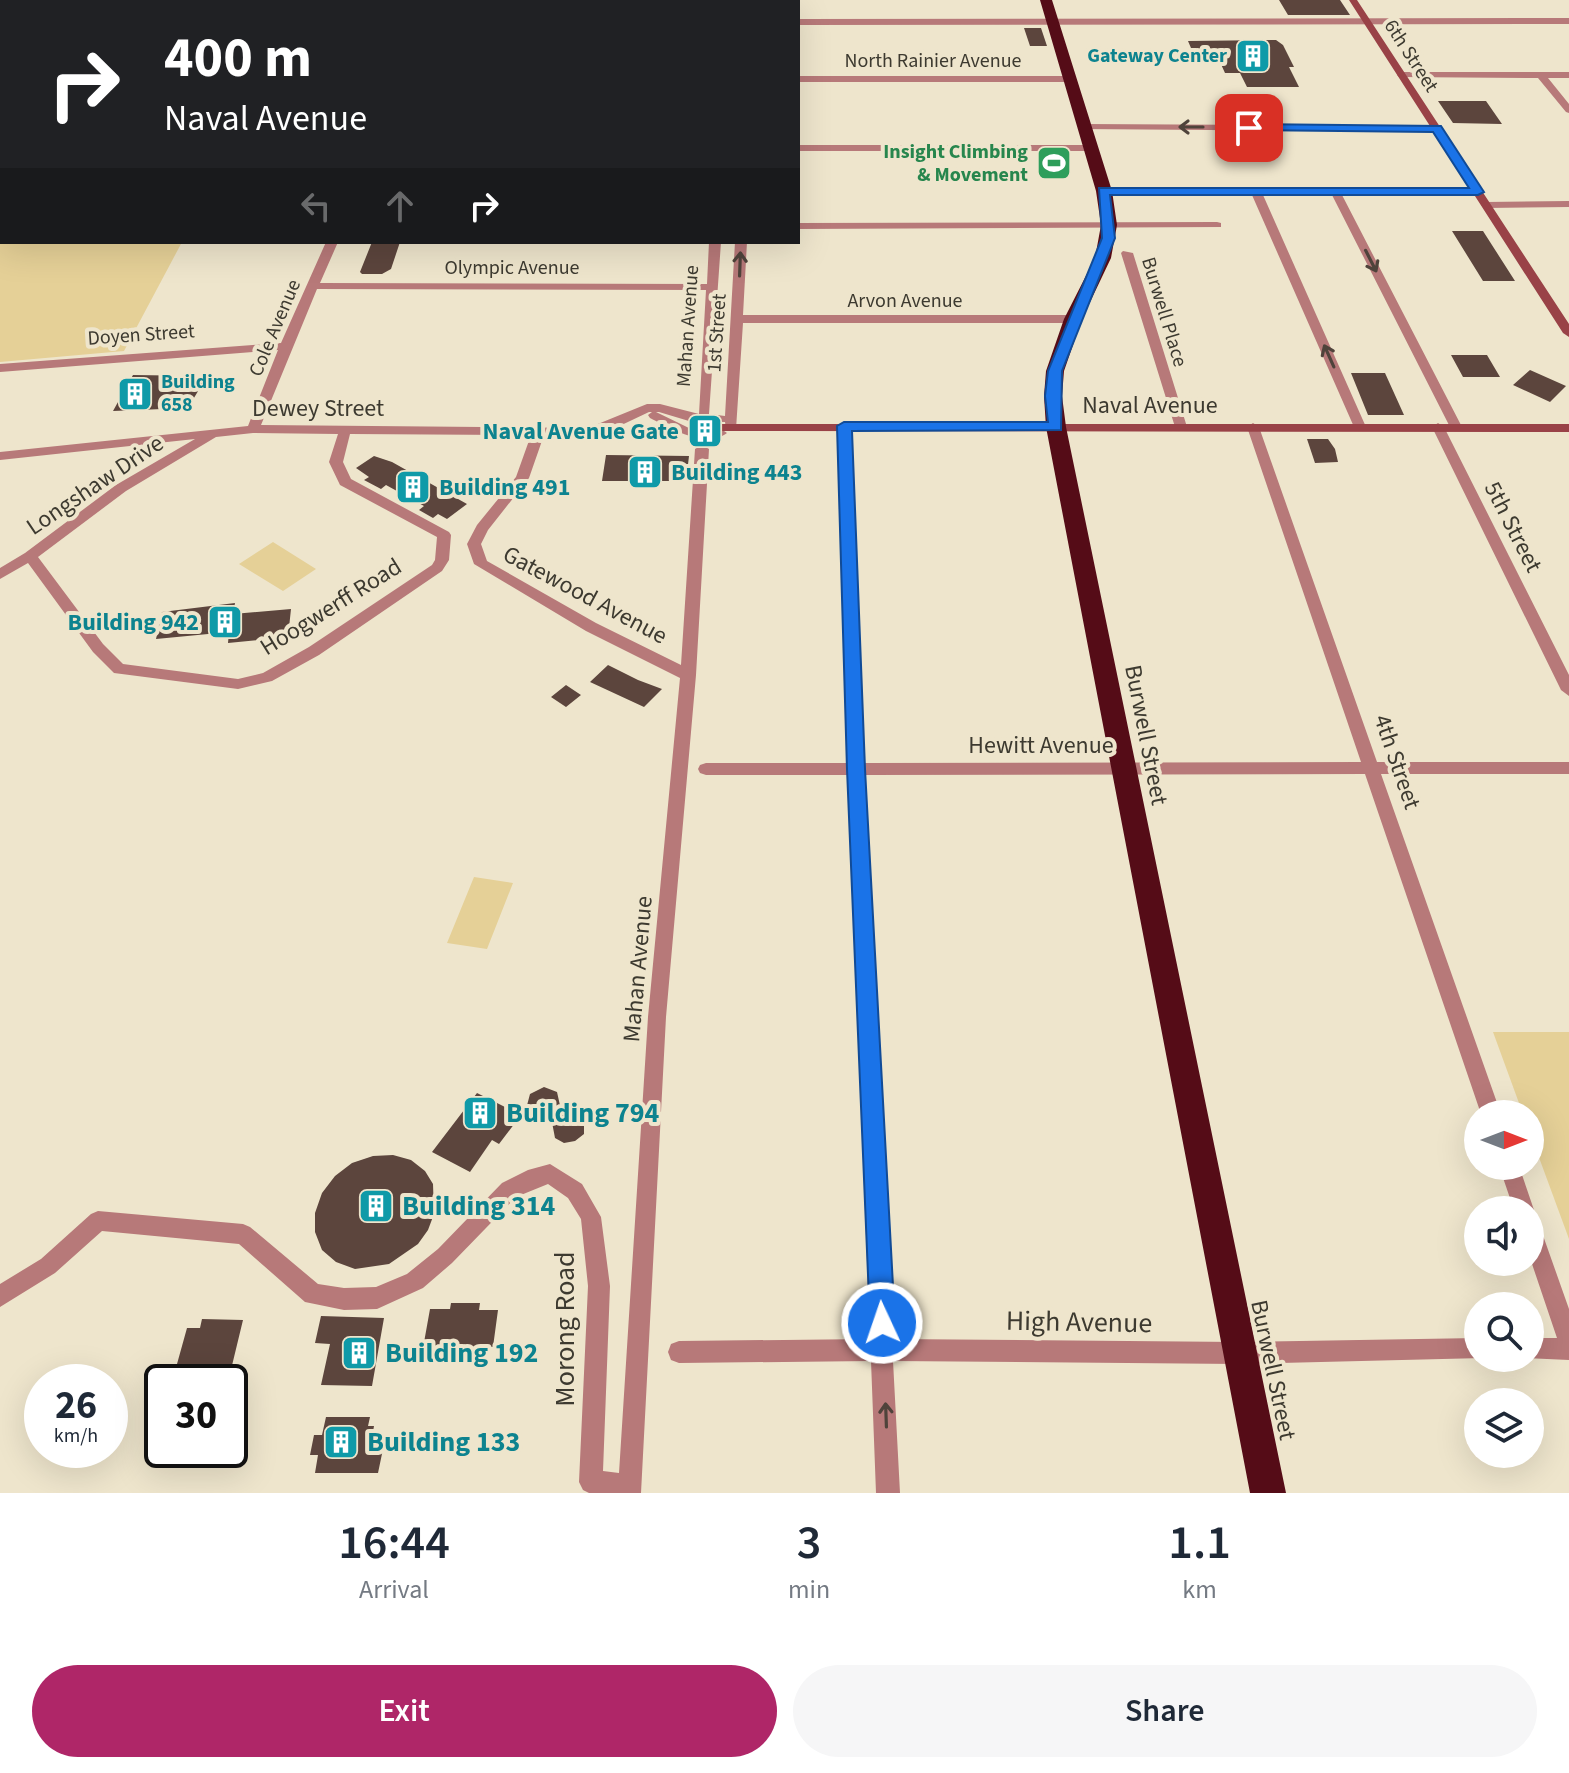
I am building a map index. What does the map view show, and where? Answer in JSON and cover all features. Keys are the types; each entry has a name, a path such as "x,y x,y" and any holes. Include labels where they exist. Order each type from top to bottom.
{"highway":[{"name":"Burwell Street","path":"1046,0 1104,191 1109,225 1103,258 1073,319 1055,371 1053,396 1056,427 1268,1493"}],"main road":[{"name":"6th Street","path":"1353,0 1569,333"},
{"name":"Naval Avenue","path":"724,426 1569,428"}],"street":[{"path":"800,22 1569,21"},
{"path":"1402,75 1569,75"},
{"path":"1541,75 1569,110"},
{"name":"North Rainier Avenue","path":"800,79 1069,79"},
{"path":"1083,127 1437,129"},
{"path":"800,148 1089,148"},
{"path":"1104,191 1478,192"},
{"path":"1256,191 1360,427"},
{"path":"1335,191 1456,427"},
{"path":"1486,205 1569,204"},
{"path":"800,226 1217,225"},
{"name":"Cole Avenue","path":"253,429 331,244"},
{"name":"Mahan Avenue","path":"704,412 715,244"},
{"name":"1st Street","path":"724,426 737,319 741,244"},
{"name":"Burwell Place","path":"1127,253 1181,427"},
{"name":"Olympic Avenue","path":"312,286 712,287"},
{"name":"Arvon Avenue","path":"737,319 1073,319"},
{"name":"Doyen Street","path":"0,368 286,346"},
{"name":"Dewey Street","path":"0,456 253,429 588,432 647,408 673,412 675,417 694,427 724,426"},
{"path":"633,414 656,416 689,433 724,426"},
{"path":"844,426 888,1493"},
{"name":"4th Street","path":"1253,427 1486,1100"},
{"name":"5th Street","path":"1438,427 1569,690"},
{"name":"Hoogwerff Road","path":"30,556 98,648 119,669 238,684 267,677 314,651 437,568 442,560 444,535 345,482 336,462 345,430"},
{"name":"Gatewood Avenue","path":"539,432 522,478 482,528 474,544 481,564 591,627 688,675"},
{"name":"Longshaw Drive","path":"0,574 30,556 121,488 214,433"},
{"name":"Mahan Avenue","path":"629,1489 657,1017 688,675 702,449"},
{"name":"Hewitt Avenue","path":"706,769 1569,768"},
{"name":"Morong Road","path":"0,1296 48,1266 98,1221 243,1234 313,1294 344,1299 377,1298 415,1281 445,1256 509,1190 528,1180 550,1174 575,1191 591,1217 599,1286 591,1482 629,1489"},
{"path":"1544,1268 1569,1340"},
{"name":"High Avenue","path":"679,1352 1238,1353 1464,1349"},
{"path":"1544,1349 1569,1349"}],"shaded area":[{"path":"0,244 181,244 124,351 0,362"},
{"path":"273,542 316,569 283,591 239,564"},
{"path":"474,877 513,883 487,949 447,943"},
{"path":"1493,1032 1569,1032 1569,1239 1544,1171 1544,1100 1518,1100"}],"building":[{"path":"1279,0 1340,0 1350,15 1288,15"},
{"path":"1024,28 1041,28 1047,46 1030,46"},
{"name":"Gateway Center","path":"1276,40 1283,45 1294,67 1289,67 1299,87 1247,87 1240,73 1225,73 1220,62 1197,62 1188,41"},
{"path":"1438,101 1486,101 1502,124 1453,123"},
{"path":"1452,231 1483,231 1515,281 1483,281"},
{"path":"371,244 399,244 391,269 382,274 360,272"},
{"path":"1451,355 1487,355 1500,377 1463,377"},
{"path":"1530,370 1566,386 1550,402 1513,385"},
{"path":"1351,373 1385,373 1404,415 1368,415"},
{"path":"133,375 207,376 188,408 113,411"},
{"path":"1307,439 1328,439 1335,449 1338,462 1315,463"},
{"name":"Building 443","path":"606,455 689,456 686,481 602,481"},
{"name":"Building 491","path":"374,456 392,462 467,504 447,519 438,514 433,518 419,510 424,506 386,485 381,489 364,480 369,477 356,468"},
{"name":"Building 942","path":"235,603 233,614 291,609 288,637 228,643 229,632 156,639 162,612"},
{"path":"608,665 662,689 644,707 590,682"},
{"path":"566,685 581,695 566,707 551,697"},
{"path":"544,1087 557,1092 561,1110 577,1113 584,1120 584,1134 575,1141 564,1143 555,1138 551,1117 525,1113 530,1094"},
{"path":"477,1093 521,1115 499,1144 492,1140 470,1172 432,1152"},
{"name":"Building 314","path":"393,1155 411,1160 425,1171 433,1184 434,1214 428,1230 418,1244 389,1264 355,1269 336,1262 322,1250 315,1232 315,1213 322,1193 335,1176 352,1163 373,1156"},
{"path":"451,1303 480,1303 479,1310 498,1310 493,1347 480,1347 479,1353 448,1355 433,1355 434,1348 423,1348 430,1309 450,1309"},
{"name":"Building 192","path":"321,1316 384,1318 372,1386 321,1385 330,1344 315,1343"},
{"path":"202,1319 243,1320 232,1364 177,1364 187,1328 200,1328"},
{"name":"Building 133","path":"326,1417 370,1417 368,1426 374,1426 370,1449 383,1449 378,1473 315,1473 318,1455 310,1455 314,1435 322,1435"}],"place":[{"name":"Gateway Center","path":"1253,56"},
{"name":"Insight Climbing & Movement","path":"1054,163"},
{"name":"Building 658","path":"135,394"},
{"name":"Naval Avenue Gate","path":"705,431"},
{"name":"Building 443","path":"645,472"},
{"name":"Building 491","path":"413,487"},
{"name":"Building 942","path":"225,622"},
{"name":"Building 794","path":"480,1113"},
{"name":"Building 314","path":"376,1206"},
{"name":"Building 192","path":"359,1353"},
{"name":"Building 133","path":"341,1442"}],"route":[{"path":"882,1323 856,769 844,426 1056,427 1053,396 1058,360 1073,319 1103,258 1108,238 1104,191 1478,192 1437,129 1249,128"}]}
